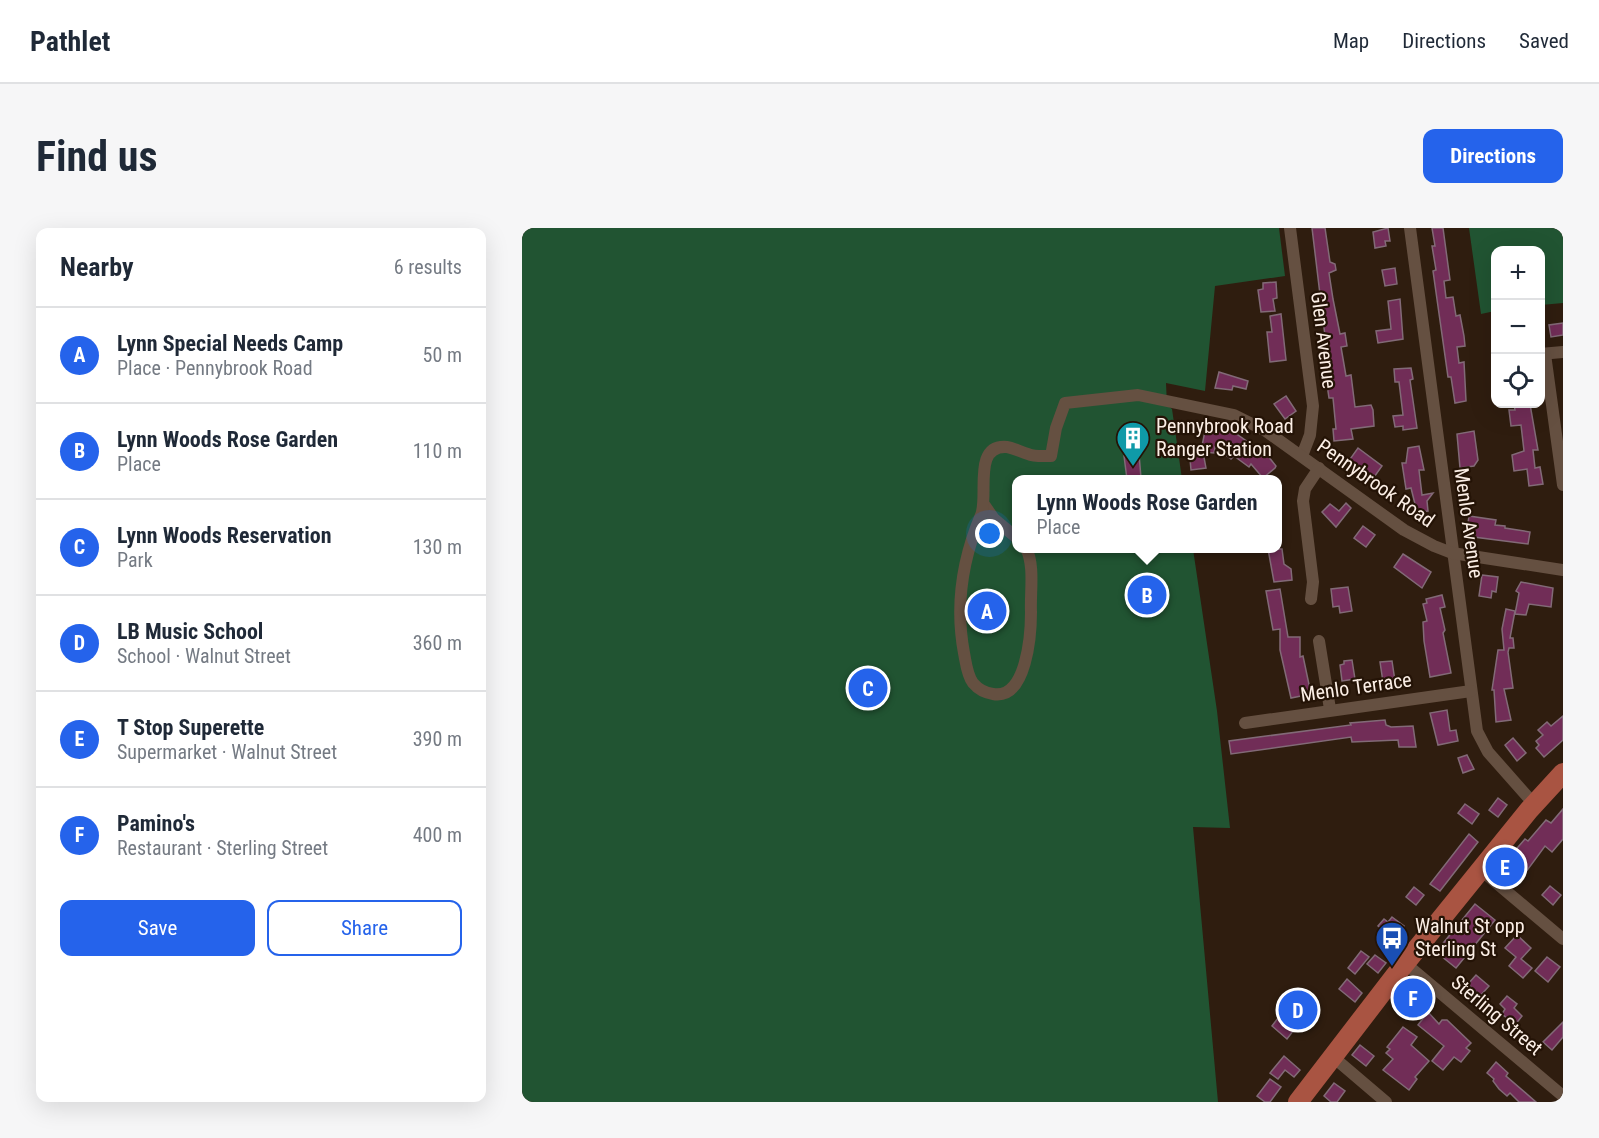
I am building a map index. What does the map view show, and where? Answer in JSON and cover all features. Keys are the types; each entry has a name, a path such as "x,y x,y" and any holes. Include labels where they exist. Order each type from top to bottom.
{"main road":[{"path":"1298,1102 1332,1056 1534,804 1563,773"}],"street":[{"name":"Glen Avenue","path":"1290,228 1313,406 1310,435 1302,456"},
{"name":"Menlo Avenue","path":"1410,228 1476,726 1481,742 1534,804"},
{"path":"1545,354 1563,352"},
{"path":"1545,367 1563,485"},
{"name":"Pennybrook Road","path":"1027,553 1030,570 1031,625 1028,652 1013,687 1001,694 993,694 978,688 969,677 959,615 961,586 971,540 985,506 983,478 990,453 1004,447 1033,455 1051,456 1062,407 1069,401 1138,394 1207,407 1251,422 1410,534 1452,553 1563,570"},
{"path":"1311,599 1313,582 1303,497 1306,487 1319,468"},
{"path":"985,506 994,519 1012,533"},
{"path":"1318,641 1330,709"},
{"name":"Menlo Terrace","path":"1245,723 1330,709 1471,691"},
{"path":"1481,870 1563,939"},
{"name":"Sterling Street","path":"1406,964 1563,1096"},
{"path":"1332,1056 1386,1102"}],"green space":[{"path":"522,228 1279,228 1285,276 1215,286 1205,391 1166,383 1167,405 1172,409 1181,475 1012,475 1012,553 1194,553 1217,711 1230,828 1193,827 1218,1102 522,1102"},
{"path":"1469,228 1563,228 1563,303 1545,305 1545,246 1491,246 1491,312 1481,314"}],"building":[{"path":"1312,228 1325,228 1330,262 1335,264 1336,270 1329,273 1340,334 1345,333 1347,346 1341,347 1346,376 1351,375 1355,407 1371,405 1373,410 1374,426 1351,429 1353,439 1334,441 1333,429 1336,429 1333,398 1329,398 1320,336 1325,336"},
{"path":"1388,228 1390,241 1385,241 1386,246 1375,248 1373,232"},
{"path":"1432,228 1443,228 1450,280 1444,281 1446,298 1453,297 1456,316 1460,315 1464,336 1465,346 1457,347 1459,363 1464,362 1466,401 1455,403 1451,377 1448,377 1433,271 1436,270"},
{"path":"1395,268 1397,284 1385,286 1382,270"},
{"path":"1276,282 1277,298 1273,299 1275,311 1261,312 1258,290 1263,289 1263,283"},
{"path":"1400,299 1403,339 1378,343 1376,331 1391,329 1388,301"},
{"path":"1281,314 1286,360 1270,362 1267,332 1272,332 1270,316"},
{"path":"1563,323 1563,335 1551,337 1549,325"},
{"path":"1411,368 1413,379 1410,380 1417,428 1403,430 1403,426 1395,427 1393,416 1403,415 1399,382 1395,382 1394,369"},
{"path":"1219,372 1248,381 1246,389 1233,386 1232,390 1215,388"},
{"path":"1286,396 1296,411 1285,419 1274,404"},
{"path":"1515,408 1531,408 1538,450 1533,450 1535,468 1540,467 1543,484 1529,486 1527,469 1514,471 1512,455 1524,451 1521,425 1511,426 1509,410 1515,410"},
{"path":"1206,426 1235,433 1268,456 1276,466 1267,475 1260,475 1251,464 1249,467 1234,456 1231,459 1215,447 1214,453 1203,452 1206,468 1191,470 1189,448 1202,446"},
{"path":"1474,431 1478,460 1474,466 1460,468 1457,434"},
{"path":"1419,446 1424,470 1419,470 1422,495 1433,493 1427,501 1428,511 1417,512 1411,488 1406,489 1402,463 1406,463 1408,448"},
{"path":"1358,448 1382,466 1372,480 1348,462"},
{"name":"Pennybrook Road Ranger Station","path":"1139,454 1141,475 1126,475 1124,456"},
{"path":"1346,503 1351,508 1336,527 1322,512 1330,504 1339,511"},
{"path":"1469,516 1496,520 1495,525 1530,532 1528,544 1466,536"},
{"path":"1363,526 1375,535 1366,547 1354,538"},
{"path":"1282,549 1284,564 1291,569 1292,580 1274,582 1269,553 1282,553"},
{"path":"1403,554 1431,572 1422,588 1394,567"},
{"path":"1482,575 1498,577 1496,592 1492,591 1491,598 1479,596"},
{"path":"1521,582 1553,588 1551,607 1529,604 1526,615 1515,614 1519,593 1516,591"},
{"path":"1348,587 1352,611 1340,613 1339,606 1333,607 1331,589"},
{"path":"1280,589 1288,637 1300,637 1300,657 1303,656 1311,694 1291,698 1280,650 1280,629 1273,630 1266,591"},
{"path":"1442,595 1445,607 1440,608 1451,673 1430,677 1424,641 1423,622 1427,621 1423,604 1427,603 1426,599"},
{"path":"1003,605 1003,616 970,617 970,606"},
{"path":"1506,609 1515,611 1510,638 1513,638 1514,648 1509,648 1508,652 1513,688 1504,689 1511,720 1496,722 1494,690 1492,690 1498,650 1504,650 1502,629"},
{"path":"1352,660 1355,679 1342,681 1340,665 1344,664 1344,661"},
{"path":"1392,661 1395,681 1383,682 1380,662"},
{"path":"1447,710 1450,731 1456,730 1458,741 1438,745 1430,713"},
{"path":"1563,716 1563,740 1544,757 1536,748 1539,745 1536,741 1543,735 1538,730 1547,722 1551,726"},
{"path":"1385,720 1386,725 1391,727 1413,726 1416,747 1399,747 1398,740 1352,742 1351,737 1231,754 1229,741"},
{"path":"1513,738 1526,753 1517,761 1505,745"},
{"path":"1467,755 1474,769 1463,773 1458,758"},
{"path":"1498,798 1507,805 1498,817 1489,810"},
{"path":"1465,804 1479,814 1472,824 1458,813"},
{"path":"1563,809 1563,839 1552,852 1545,846 1520,880 1515,875 1511,879 1499,869 1525,839 1528,841 1546,820 1551,823"},
{"path":"1469,834 1478,842 1440,891 1430,884"},
{"path":"1550,886 1561,895 1553,905 1542,895"},
{"path":"1414,887 1424,895 1416,905 1406,897"},
{"path":"1475,904 1495,920 1456,968 1436,952"},
{"path":"1392,917 1404,926 1395,940 1378,926 1384,919 1388,922"},
{"path":"1517,935 1531,948 1521,959 1532,968 1523,978 1509,966 1516,957 1505,948"},
{"path":"1361,951 1369,957 1355,974 1348,968"},
{"path":"1375,955 1386,963 1378,973 1367,964"},
{"path":"1547,957 1560,967 1548,982 1535,971"},
{"path":"1476,975 1489,986 1480,996 1468,984"},
{"path":"1347,979 1362,993 1355,1002 1339,989"},
{"path":"1413,992 1431,1009 1426,1015 1406,999"},
{"path":"1507,996 1517,1004 1514,1008 1522,1016 1515,1025 1502,1014 1505,1009 1500,1004"},
{"path":"1294,997 1310,1009 1287,1039 1272,1026"},
{"path":"1428,1012 1439,1024 1442,1020 1447,1020 1471,1043 1466,1048 1470,1051 1461,1062 1454,1057 1443,1070 1432,1061 1444,1046 1418,1025"},
{"path":"1563,1022 1563,1037 1552,1050 1543,1042"},
{"path":"1403,1027 1417,1037 1411,1045 1429,1061 1415,1077 1417,1079 1409,1090 1383,1070 1393,1059 1386,1053 1390,1049 1387,1047"},
{"path":"1360,1045 1374,1056 1366,1066 1352,1055"},
{"path":"1284,1056 1300,1070 1294,1077 1285,1070 1278,1079 1270,1073"},
{"path":"1496,1062 1508,1073 1506,1076 1536,1102 1519,1102 1510,1093 1507,1096 1499,1089 1494,1079 1487,1073"},
{"path":"1270,1079 1281,1087 1270,1102 1265,1102 1257,1096"},
{"path":"1334,1083 1345,1091 1337,1102 1331,1102 1324,1096"}],"place":[{"name":"Pennybrook Road Ranger Station","path":"1133,467"},
{"name":"Lynn Woods Rose Garden","path":"1147,595"},
{"name":"Lynn Special Needs Camp","path":"987,611"},
{"name":"Lynn Woods Reservation","path":"868,688"},
{"name":"T Stop Superette","path":"1505,867"},
{"name":"Walnut St opp Sterling St","path":"1392,967"},
{"name":"Pamino's","path":"1413,998"},
{"name":"LB Music School","path":"1298,1010"}]}
